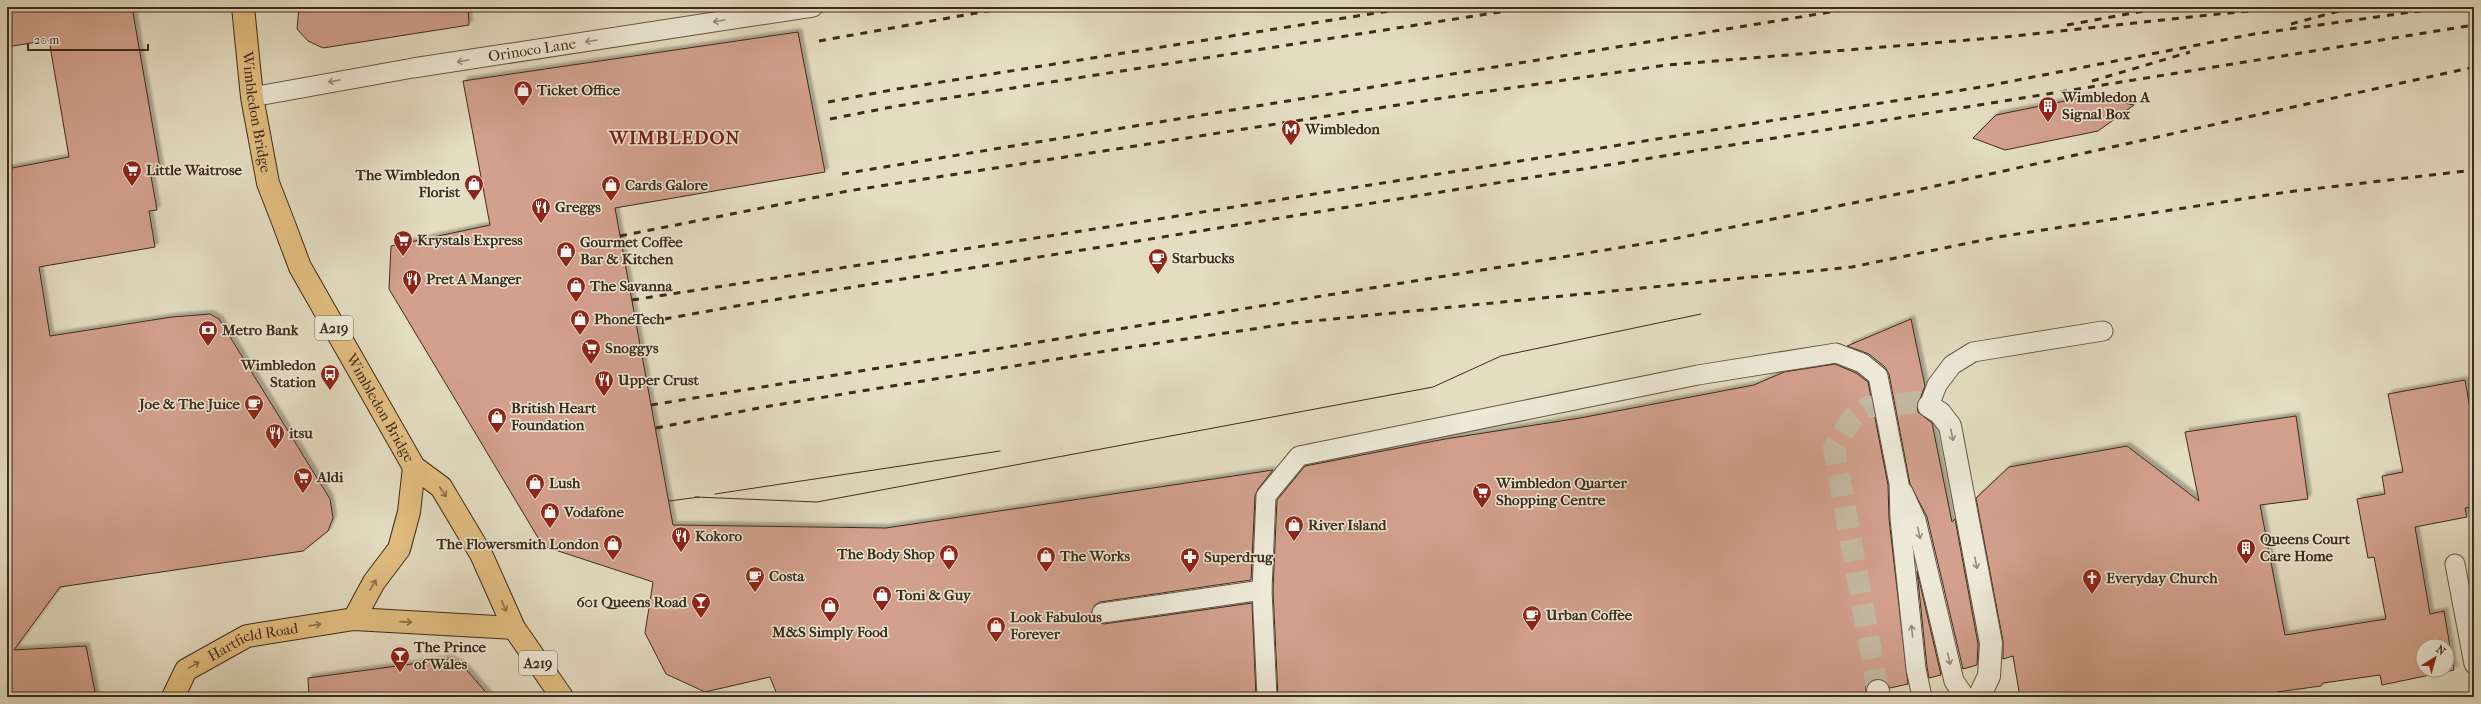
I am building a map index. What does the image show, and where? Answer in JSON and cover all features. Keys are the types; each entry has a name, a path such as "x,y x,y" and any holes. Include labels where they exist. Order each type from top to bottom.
{"main road":[{"name":"Wimbledon Bridge","path":"243,7 252,96 268,183 300,267 414,467 441,486 481,554 514,628"},
{"path":"354,619 374,582 399,549 409,512 414,467"},
{"name":"Hartfield Road","path":"173,697 186,670 248,636 354,619 514,628"},
{"name":"A219","path":"514,628 562,697"}],"street":[{"path":"1929,406 1940,413 1950,426 1991,643 1989,676 1980,697"}],"lane":[{"name":"Orinoco Lane","path":"252,96 413,68 813,7"},
{"path":"1929,406 1937,385 1952,365 1973,352 2103,331"},
{"path":"1267,697 1262,590 1266,496 1299,456 1698,375 1836,353 1862,363 1878,376 1900,484 1900,518 1915,661 1922,697"},
{"path":"1900,484 1916,520 1954,681 1965,697"},
{"path":"2455,564 2474,664"},
{"path":"1102,613 1262,590"}],"building":[{"path":"7,7 132,7 161,174 151,176 157,210 149,211 155,247 39,267 50,336 172,317 210,314 219,319 330,499 333,518 328,531 303,551 60,587 14,650 86,646 96,697 7,697 7,169 69,157 49,40 7,47"},
{"path":"299,7 468,7 469,25 323,48 308,41 297,29"},
{"path":"798,32 825,172 615,208 673,525 886,528 1273,470 1258,489 1255,496 1251,580 1100,602 1095,605 1091,614 1094,620 1104,624 1252,603 1256,697 778,697 770,677 705,692 666,674 645,633 653,582 543,546 389,289 391,246 490,225 463,81"},
{"name":"Wimbledon A Signal Box","path":"2090,96 2134,105 2098,131 2005,150 1973,138 1996,115"},
{"path":"1911,319 1925,386 1917,406 1918,412 1932,423 1952,522 1955,519 1978,644 1977,665 1963,669 1927,517 1910,484 1889,374 1885,367 1869,354 1847,346"},
{"path":"1835,364 1856,373 1868,382 1888,485 1889,519 1908,684 1890,688 1883,679 1876,679 1866,686 1866,694 1856,697 1278,697 1273,590 1277,500 1305,466 1445,439 1580,418 1754,385 1784,372"},
{"path":"2465,380 2474,431 2474,507 2465,508 2467,517 2415,527 2430,614 2444,611 2449,638 2415,638 2416,678 2382,685 2380,675 2323,683 2321,686 2277,692 2274,697 2263,697 2260,694 2245,697 2020,697 2013,656 2003,659 2003,641 1976,498 2009,467 2127,446 2199,501 2185,432 2296,416 2308,499 2260,505 2285,635 2386,619 2374,557 2368,558 2357,499 2385,494 2382,476 2403,472 2388,394"},
{"path":"1917,571 1941,675 1929,678 1927,667"},
{"name":"The Prince of Wales","path":"449,659 464,667 490,697 309,697 308,678"}],"tunnel":[{"path":"1878,691 1834,448 1852,419 1867,407 1916,402 1929,406"}],"tram line":[{"path":"695,497 817,502 1433,387 1501,356 1701,314"},
{"path":"715,494 1000,451"},
{"path":"669,501 699,497"}],"railway":[{"path":"819,41 1010,7"},
{"path":"828,102 897,89 1414,7"},
{"path":"830,119 897,106 1532,7"},
{"path":"842,174 1861,7"},
{"path":"2067,25 2167,7"},
{"path":"620,236 848,191 1436,99 1667,65 2004,37 2285,7"},
{"path":"2291,24 2354,7"},
{"path":"632,300 1140,222 1987,86 2254,34 2448,7"},
{"path":"637,324 742,305 2474,25"},
{"path":"2092,81 2190,52"},
{"path":"651,405 1673,239 1913,191 2474,67"},
{"path":"656,428 764,407 1112,350 1293,323 1852,267 1998,237 2287,192 2474,170"}],"place":[{"name":"Ticket Office","path":"523,107"},
{"name":"Wimbledon A Signal Box","path":"2048,123"},
{"name":"Wimbledon","path":"1291,146"},
{"name":"Little Waitrose","path":"132,187"},
{"name":"The Wimbledon Florist","path":"474,201"},
{"name":"Cards Galore","path":"611,202"},
{"name":"Greggs","path":"541,224"},
{"name":"Krystals Express","path":"403,257"},
{"name":"Gourmet Coffee Bar & Kitchen","path":"566,268"},
{"name":"Starbucks","path":"1158,275"},
{"name":"Pret A Manger","path":"412,296"},
{"name":"The Savanna","path":"576,303"},
{"name":"PhoneTech","path":"580,336"},
{"name":"Metro Bank","path":"208,347"},
{"name":"Snoggys","path":"591,365"},
{"name":"Wimbledon Station","path":"330,391"},
{"name":"Upper Crust","path":"604,397"},
{"name":"Joe & The Juice","path":"254,421"},
{"name":"British Heart Foundation","path":"497,434"},
{"name":"itsu","path":"275,450"},
{"name":"Aldi","path":"303,494"},
{"name":"Lush","path":"535,500"},
{"name":"Wimbledon Quarter Shopping Centre","path":"1482,509"},
{"name":"Vodafone","path":"550,529"},
{"name":"River Island","path":"1294,542"},
{"name":"Kokoro","path":"681,553"},
{"name":"The Flowersmith London","path":"613,561"},
{"name":"Queens Court Care Home","path":"2246,565"},
{"name":"The Body Shop","path":"949,571"},
{"name":"The Works","path":"1046,573"},
{"name":"Superdrug","path":"1190,574"},
{"name":"Costa","path":"755,593"},
{"name":"Everyday Church","path":"2092,595"},
{"name":"Toni & Guy","path":"882,612"},
{"name":"601 Queens Road","path":"701,619"},
{"name":"M&S Simply Food","path":"830,623"},
{"name":"Urban Coffee","path":"1532,632"},
{"name":"Look Fabulous Forever","path":"996,643"},
{"name":"The Prince of Wales","path":"400,673"}],"district":[{"name":"WIMBLEDON","path":"675,138"}]}
